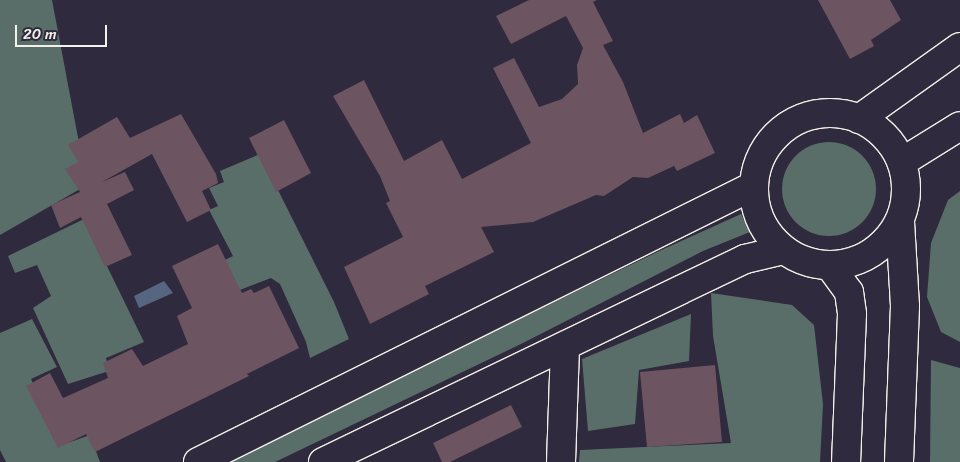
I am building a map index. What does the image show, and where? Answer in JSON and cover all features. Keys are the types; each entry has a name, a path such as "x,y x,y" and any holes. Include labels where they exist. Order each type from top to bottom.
{"street":[{"path":"859,119 960,47"},
{"path":"899,462 905,306 900,222 907,192 902,162 885,136 859,119 830,112 801,118 776,134 759,157 753,186 755,210 766,232 783,250 805,262 830,266 858,260 883,245 900,222"},
{"path":"902,162 960,126"},
{"path":"198,462 753,186"},
{"path":"324,462 745,259 783,250"},
{"path":"830,266 849,292 852,314 846,462"},
{"path":"561,462 565,346"}],"green space":[{"path":"0,0 52,0 87,185 0,235"},
{"path":"829,142 847,146 862,156 872,171 876,189 872,207 862,222 847,232 829,236 811,232 796,222 786,207 782,189 786,171 796,156 811,146"},
{"path":"260,154 334,302 349,339 310,358 306,342 280,284 271,278 232,293 215,265 233,256 209,210 218,206 209,188 224,182 220,171"},
{"path":"960,191 960,342 941,332 927,297 931,243 948,200"},
{"path":"741,214 750,232 703,251 525,342 275,462 226,462 657,252"},
{"path":"84,219 144,342 106,358 109,371 68,384 33,308 51,296 37,265 15,273 8,256"},
{"path":"711,293 792,305 814,325 823,404 820,462 579,462 580,450 731,443 713,336"},
{"path":"691,314 689,361 639,370 635,424 588,431 582,359"},
{"path":"32,319 57,367 31,379 62,445 90,435 100,462 6,462 0,450 0,333"},
{"path":"931,360 960,368 960,462 930,462"}],"water":[{"path":"164,281 173,293 139,308 134,296"}],"building":[{"path":"529,0 597,0 593,2 613,41 603,45 623,82 643,133 680,114 684,123 697,115 715,153 677,171 674,166 648,178 633,177 604,196 596,195 533,222 481,227 494,252 425,286 429,294 370,324 344,267 403,237 386,203 390,201 380,176 333,96 364,80 404,161 442,140 462,179 531,143 493,68 514,58 539,107 562,99 578,84 577,65 583,48 566,16 511,44 496,16"},
{"path":"818,0 890,0 901,20 871,40 874,46 850,59"},
{"path":"181,114 216,174 218,183 202,191 211,210 187,222 152,154 102,182 125,172 134,190 107,204 132,255 105,267 81,217 60,228 51,205 80,192 65,169 78,162 68,145 117,117 130,138"},
{"path":"284,120 311,173 276,192 249,138"},
{"path":"218,244 242,293 251,289 254,293 269,286 299,348 247,374 249,376 95,452 86,434 58,448 26,386 50,373 63,398 108,378 103,363 132,349 143,366 188,344 177,316 192,308 172,266"},
{"path":"715,365 722,442 647,447 640,372"},
{"path":"511,405 522,427 450,462 442,462 433,443"}]}
